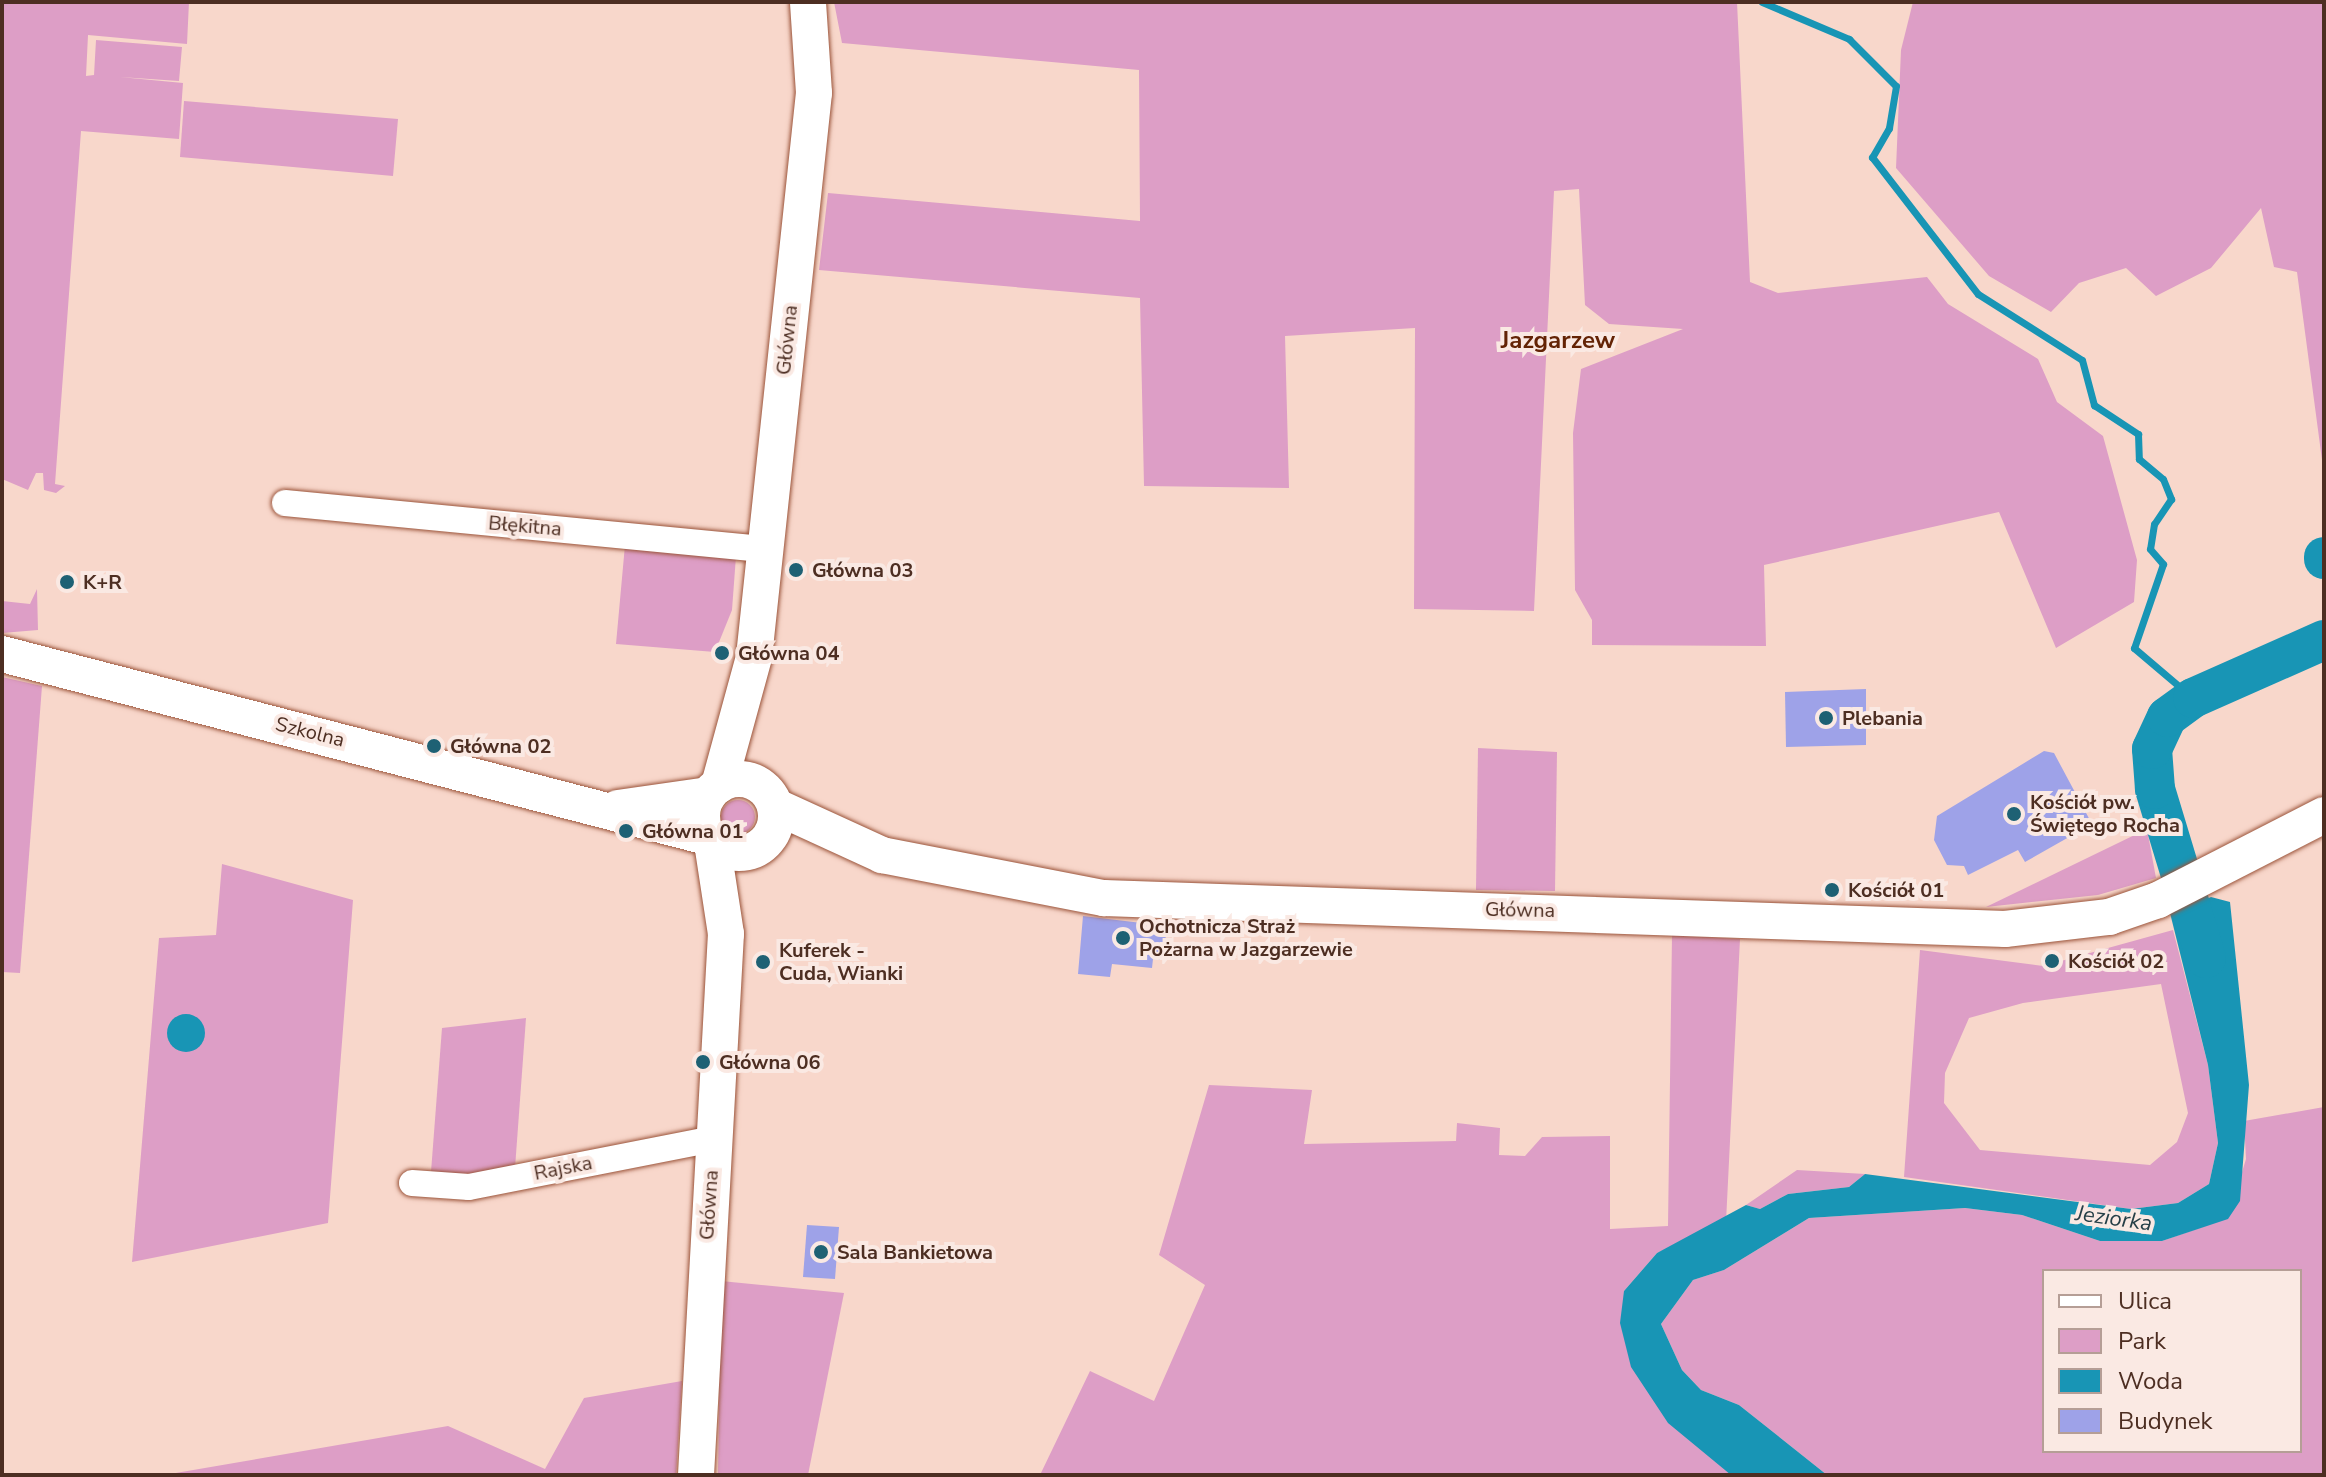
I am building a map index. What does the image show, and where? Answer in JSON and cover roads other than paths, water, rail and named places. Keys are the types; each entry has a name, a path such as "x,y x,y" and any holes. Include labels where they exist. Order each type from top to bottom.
{"street":[{"name":"Główna","path":"713,790 751,678 814,93 808,2"},
{"name":"Błękitna","path":"285,503 765,549"},
{"name":"Szkolna","path":"2,654 618,808 632,819 710,840"},
{"name":"Główna","path":"751,678 767,795 882,855"},
{"path":"743,779 767,795 776,823 759,848 732,853 710,840 701,816 713,790 743,779"},
{"name":"Szkolna","path":"618,808 713,790"},
{"name":"Główna","path":"726,934 759,848 882,855 1044,890 1161,901 2005,929 2109,917 2158,900 2236,867 2324,815"},
{"name":"Główna","path":"696,1475 726,934 710,840"},
{"name":"Rajska","path":"412,1183 469,1187 713,1139"}],"water":[{"path":"2211,897 2230,902 2249,1085 2240,1201 2228,1219 2162,1241 2100,1241 2022,1215 1965,1208 1809,1218 1724,1270 1693,1280 1661,1324 1682,1370 1701,1390 1739,1405 1827,1475 1731,1475 1668,1423 1631,1367 1620,1323 1624,1291 1657,1253 1746,1205 1760,1209 1788,1194 1849,1187 1865,1174 2131,1209 2178,1203 2209,1184 2218,1143 2208,1065 2170,913"},
{"path":"186,1014 200,1019 205,1033 200,1047 186,1052 172,1047 167,1033 172,1019"}],"waterway":[{"path":"1762,2 1849,39 1896,86 1889,128 1872,157 1978,294 2082,360 2094,405 2138,434 2139,459 2163,479 2171,499 2154,524 2150,549 2163,564 2134,648 2193,698"},
{"name":"Jeziorka","path":"2206,958 2155,789 2152,749 2167,717 2193,698 2324,640"}],"place":[{"name":"Główna 03","path":"796,570"},
{"name":"K+R","path":"67,582"},
{"name":"Główna 04","path":"722,653"},
{"name":"Plebania","path":"1826,718"},
{"name":"Główna 02","path":"434,746"},
{"name":"Kościół pw. Świętego Rocha","path":"2014,814"},
{"name":"Główna 01","path":"626,831"},
{"name":"Kościół 01","path":"1832,890"},
{"name":"Ochotnicza Straż Pożarna w Jazgarzewie","path":"1123,938"},
{"name":"Kościół 02","path":"2052,961"},
{"name":"Kuferek - Cuda, Wianki","path":"763,962"},
{"name":"Główna 06","path":"703,1062"},
{"name":"Sala Bankietowa","path":"821,1252"}],"district":[{"name":"Jazgarzew","path":"1558,341"}]}
